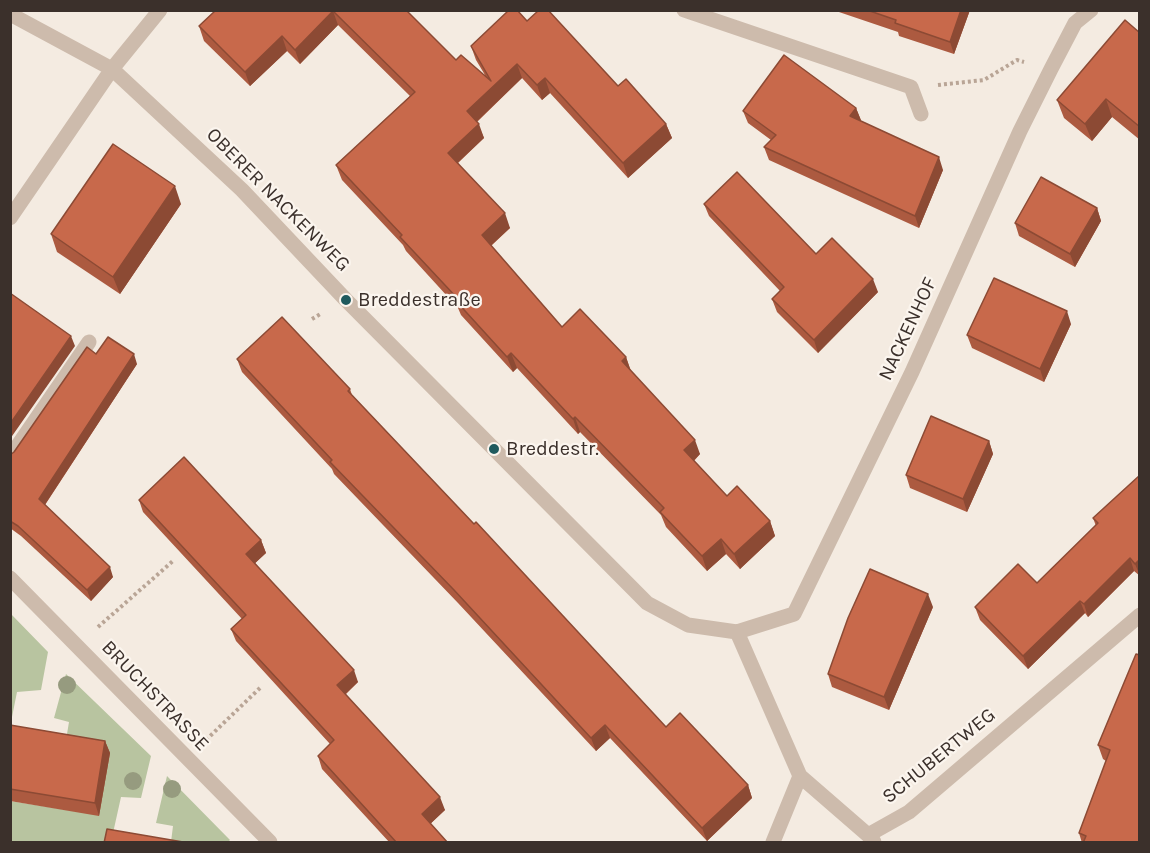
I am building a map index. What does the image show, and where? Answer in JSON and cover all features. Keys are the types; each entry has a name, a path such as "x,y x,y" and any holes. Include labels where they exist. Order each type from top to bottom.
{"street":[{"path":"10,218 112,69 160,10"},
{"path":"684,10 911,87 921,114"},
{"name":"NACKENHOF","path":"736,632 794,615 912,372 1020,131 1075,22 1091,10"},
{"name":"OBERER NACKENWEG","path":"10,14 112,69 242,190 338,292 647,603 688,625 736,632"},
{"path":"10,457 89,342"},
{"name":"BRUCHSTRASSE","path":"10,578 270,843"},
{"name":"SCHUBERTWEG","path":"736,632 800,776 871,839 909,812 1140,615"},
{"path":"773,843 800,776"}],"path":[{"path":"911,87 984,80 1017,60 1051,69"},
{"path":"77,646 173,561"},
{"path":"187,758 262,686"}],"green space":[{"path":"11,614 48,652 41,690 17,692 11,722"},
{"path":"66,674 151,756 141,798 121,797 111,842 11,842 10,801 99,815 65,746 69,722 54,718"},
{"path":"167,776 230,840 228,842 171,842 173,826 156,823"}],"building":[{"path":"216,10 406,10 456,60 461,55 491,81 471,46 509,10 517,10 527,21 539,10 548,10 618,86 626,79 666,124 623,163 545,78 537,85 517,64 467,111 479,124 448,153 505,213 482,235 562,327 580,309 626,357 622,361 695,440 684,450 727,496 737,486 770,521 734,554 721,539 702,556 660,512 664,508 575,417 573,419 511,353 507,357 456,301 458,299 400,237 402,235 336,165 415,92 333,11 295,50 282,36 245,72 199,26"},
{"path":"867,10 961,10 950,42 895,23 896,20"},
{"path":"1125,20 1140,33 1140,127 1106,99 1085,124 1057,100"},
{"path":"784,55 856,108 850,116 939,157 915,216 764,147 776,135 743,111"},
{"path":"113,144 175,186 113,277 51,234"},
{"path":"737,172 816,254 832,238 873,279 814,340 772,299 784,287 704,204"},
{"path":"1041,177 1097,208 1070,254 1015,223"},
{"path":"994,278 1067,311 1040,369 967,335"},
{"path":"10,293 71,336 10,424"},
{"path":"282,317 350,389 348,391 474,524 476,522 666,727 680,713 748,785 702,828 605,725 591,738 454,590 330,462 332,460 237,359"},
{"path":"108,337 134,354 39,499 110,567 87,590 10,521 10,455 87,347 96,354"},
{"path":"931,416 989,441 963,499 906,475"},
{"path":"184,457 261,540 246,554 354,670 337,685 440,797 422,814 448,843 397,843 318,756 334,740 231,629 246,615 139,500"},
{"path":"1140,475 1140,559 1135,564 1130,558 1084,604 1080,601 1023,656 975,607 1018,564 1037,583 1098,523 1093,518"},
{"path":"870,569 928,594 884,697 828,674 848,618"},
{"path":"1136,654 1140,655 1140,843 1083,843 1086,836 1079,833 1110,750 1098,745"},
{"path":"10,725 105,741 95,803 10,789"},
{"path":"107,829 189,843 104,843"}],"place":[{"name":"Breddestraße","path":"346,300"},
{"name":"Breddestr.","path":"494,449"}]}
